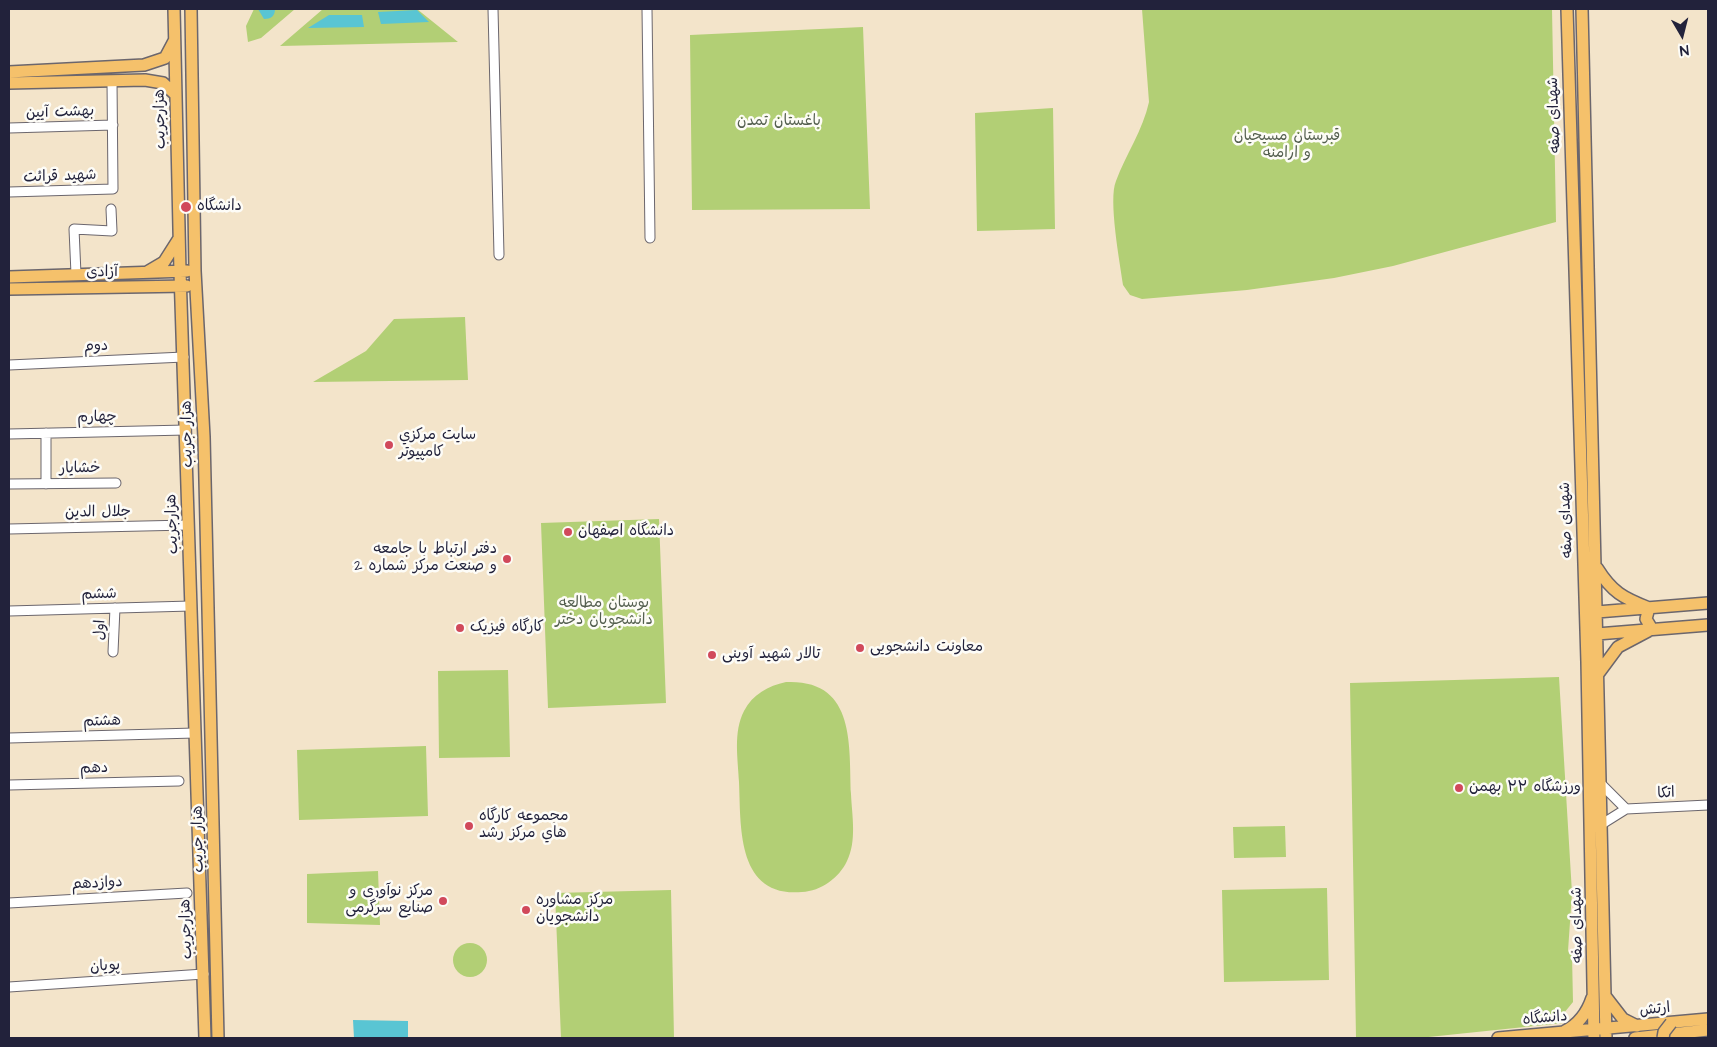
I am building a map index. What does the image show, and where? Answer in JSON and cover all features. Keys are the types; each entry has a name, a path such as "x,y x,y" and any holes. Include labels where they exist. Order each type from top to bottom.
{"main road":[{"name":"هزارجریب","path":"174,9 180,287 184,357 206,1038"},
{"name":"هزار جریب","path":"190,9 194,271 202,381 218,1038"},
{"name":"شهدای صفه","path":"1567,9 1586,623 1600,993"},
{"name":"شهدای صفه","path":"1582,9 1602,824 1600,1034"},
{"path":"9,83 31,77 144,65 165,58 175,39"},
{"path":"1568,41 1583,40"},
{"path":"9,72 31,77 112,81 145,80 163,83 176,95"},
{"path":"145,273 164,262 179,238"},
{"name":"آزادی","path":"9,277 194,271"},
{"name":"آزادی","path":"9,289 195,286"},
{"path":"1596,567 1609,588 1628,600 1649,608"},
{"path":"191,603 208,599"},
{"path":"1708,603 1597,612 1586,623 1597,634 1708,625"},
{"path":"1649,608 1646,619 1652,630"},
{"path":"1598,674 1618,646 1652,630"},
{"path":"202,917 216,916"},
{"path":"1564,1032 1582,1018 1600,993 1622,1019 1642,1027"},
{"name":"ارتش","path":"1600,1034 1708,1019"},
{"path":"1663,1038 1664,1032 1671,1023"},
{"path":"1635,1038 1708,1030"},
{"name":"دانشگاه","path":"1498,1038 1564,1032 1600,1034"}],"street":[{"path":"493,9 499,255"},
{"path":"647,9 650,238"},
{"path":"112,81 113,125"},
{"name":"بهشت آیین","path":"9,128 113,125"},
{"name":"شهید قرائت","path":"9,192 113,189 113,125"},
{"path":"76,274 74,230 112,231 111,209"},
{"name":"دوم","path":"9,365 184,357"},
{"name":"چهارم","path":"9,434 186,430"},
{"name":"خشایار","path":"46,433 46,484"},
{"name":"خشایار","path":"9,484 116,483"},
{"name":"جلال الدین","path":"9,529 188,524"},
{"name":"ششم","path":"9,611 115,608 191,603"},
{"name":"اول","path":"114,652 115,608"},
{"name":"هشتم","path":"9,738 195,733"},
{"name":"دهم","path":"9,785 179,780"},
{"path":"1601,784 1626,809 1602,824"},
{"name":"اتکا","path":"1626,809 1708,805"},
{"name":"دوازدهم","path":"9,903 188,893"},
{"name":"پویان","path":"9,987 204,974"}],"green space":[{"path":"254,9 295,9 261,38 248,42 246,26"},
{"path":"323,9 417,9 458,42 280,46"},
{"name":"قبرستان مسیحیان و ارامنه","path":"1142,9 1552,9 1556,222 1393,266 1334,278 1247,290 1142,299 1130,295 1123,285 1115,232 1113,202 1116,181 1139,132 1149,102"},
{"name":"باغستان تمدن","path":"863,27 870,209 692,210 690,35"},
{"path":"1053,108 1055,229 977,231 975,113"},
{"path":"465,317 468,380 313,382 366,351 394,319"},
{"name":"بوستان مطالعه دانشجویان دختر","path":"659,519 666,703 548,708 541,523"},
{"path":"508,670 510,757 439,758 438,671"},
{"name":"ورزشگاه ۲۲ بهمن","path":"1559,677 1572,893 1568,951 1572,955 1573,1002 1564,1013 1563,1023 1419,1038 1356,1038 1350,683"},
{"path":"786,682 809,684 825,691 837,703 844,719 850,755 853,828 850,853 844,867 834,878 816,889 802,892 780,891 765,884 754,871 746,856 740,819 737,737 741,719 744,711 756,695 767,688"},
{"path":"426,746 428,816 299,820 297,750"},
{"path":"1285,826 1286,857 1234,858 1233,827"},
{"path":"378,871 380,925 307,923 307,874"},
{"path":"1327,888 1329,980 1224,982 1222,890"},
{"path":"671,890 674,1038 561,1038 555,893"},
{"path":"470,943 482,948 487,960 482,972 470,977 458,972 453,960 458,948"}],"water":[{"path":"258,9 275,9 272,17 264,19"},
{"path":"417,10 429,22 381,24 378,12"},
{"path":"329,15 362,15 364,27 308,28"},
{"path":"353,1020 408,1021 408,1038 354,1038"}],"place":[{"name":"دانشگاه","path":"186,207"},
{"name":"سايت مرکزي کامپيوتر","path":"389,445"},
{"name":"دانشگاه اصفهان","path":"568,532"},
{"name":"دفتر ارتباط با جامعه و صنعت مرکز شماره 2","path":"507,559"},
{"name":"کارگاه فیزیک","path":"460,628"},
{"name":"معاونت دانشجویی","path":"860,648"},
{"name":"تالار شهید آوینی","path":"712,655"},
{"name":"ورزشگاه ۲۲ بهمن","path":"1459,788"},
{"name":"مجموعه کارگاه هاي مرکز رشد","path":"469,826"},
{"name":"مرکز نوآوری و صنایع سرگرمی","path":"443,901"},
{"name":"مرکز مشاوره دانشجویان","path":"526,910"}]}
